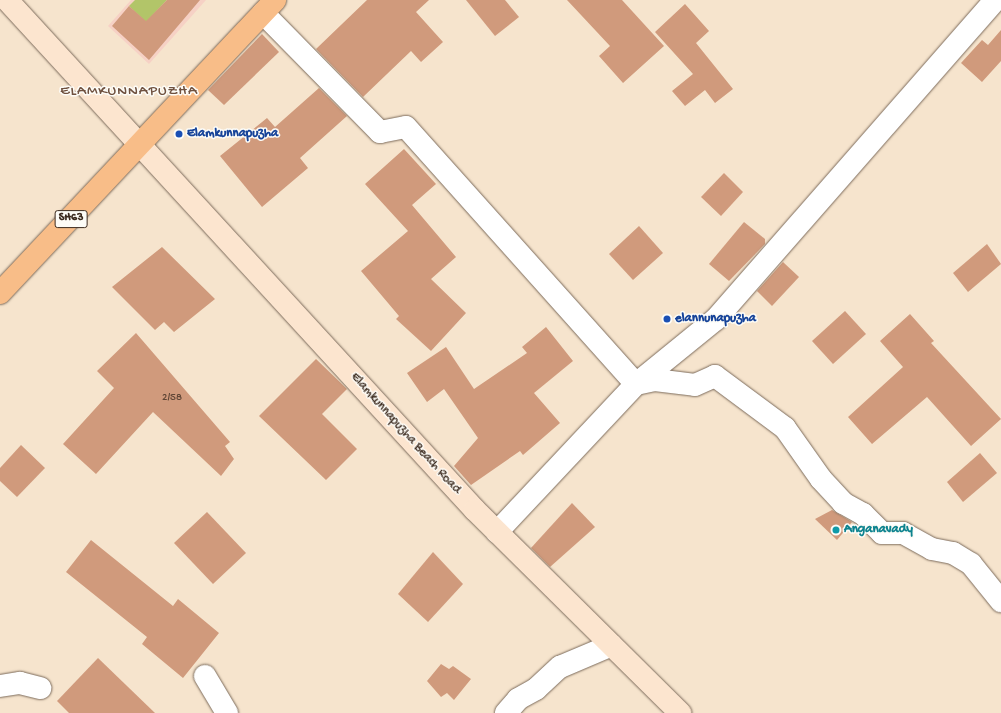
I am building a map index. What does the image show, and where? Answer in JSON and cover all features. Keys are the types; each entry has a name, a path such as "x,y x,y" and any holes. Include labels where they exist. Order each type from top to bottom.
{"main road":[{"name":"Elamkunnapuzha Beach Road","path":"7,0 497,532 680,713"},
{"name":"SH63","path":"0,294 269,7"}],"street":[{"path":"497,532 636,384 716,319 995,0"},
{"path":"269,7 380,132 406,126 636,384"},
{"path":"636,384 655,380 695,386 715,376 785,428 820,479 843,503 863,514 882,533 903,533 932,549 953,554 971,564 1001,601"},
{"path":"506,713 518,699 536,689 560,667 612,645"},
{"path":"205,676 227,713"},
{"path":"0,686 20,683 40,688"}],"shaded area":[{"path":"131,0 206,0 149,64 108,26"}],"green space":[{"path":"135,0 167,0 146,22 129,6"}],"building":[{"path":"167,0 200,0 149,60 112,26 129,6 146,21"},
{"path":"367,0 429,0 416,12 443,42 421,62 411,51 363,97 316,49"},
{"path":"466,0 505,0 519,17 495,36"},
{"path":"567,0 622,0 664,46 623,83 599,56 610,46"},
{"path":"685,4 709,31 696,43 733,89 715,103 705,90 685,106 672,91 693,74 655,32"},
{"path":"1001,30 1001,61 982,82 961,63 982,40 988,45"},
{"path":"262,34 279,52 224,105 208,90"},
{"path":"319,88 347,116 300,158 308,168 262,207 220,156 267,118 275,127"},
{"path":"404,149 436,184 412,205 456,257 431,279 466,313 431,351 396,319 399,316 361,271 408,231 365,184"},
{"path":"724,173 743,192 721,216 701,197"},
{"path":"744,222 765,239 765,244 729,281 709,264"},
{"path":"639,226 663,253 633,280 609,254"},
{"path":"987,244 1001,264 968,292 953,273"},
{"path":"162,247 215,299 174,332 164,322 155,330 112,287"},
{"path":"783,262 799,277 772,306 757,291"},
{"path":"845,311 866,334 833,364 812,341"},
{"path":"910,314 934,341 931,343 1001,419 971,446 927,397 872,444 848,417 903,367 880,341"},
{"path":"546,327 573,361 534,393 560,423 523,455 520,451 471,485 454,466 478,438 444,389 427,402 407,373 446,347 474,389 527,353 522,347"},
{"path":"136,333 230,442 225,446 234,459 221,476 153,412 96,474 63,444 114,388 97,371"},
{"path":"316,359 347,389 322,414 357,449 326,480 259,416"},
{"path":"21,445 45,468 17,497 0,481 0,468"},
{"path":"980,453 997,473 963,502 947,482"},
{"path":"572,503 595,527 550,567 531,548"},
{"name":"Anganavady","path":"832,510 852,522 837,540 815,519"},
{"path":"207,512 246,553 213,584 174,543"},
{"path":"91,540 173,606 178,599 219,633 183,678 142,644 147,637 66,572"},
{"path":"433,552 463,584 428,622 398,594"},
{"path":"98,658 155,713 69,713 57,701"},
{"path":"441,664 449,669 453,666 471,679 454,700 447,693 441,697 427,681"}],"place":[{"name":"Elamkunnapuzha","path":"179,134"},
{"name":"elannunapuzha","path":"667,319"},
{"name":"Anganavady","path":"836,530"}],"district":[{"name":"ELAMKUNNAPUZHA","path":"129,92"}]}
